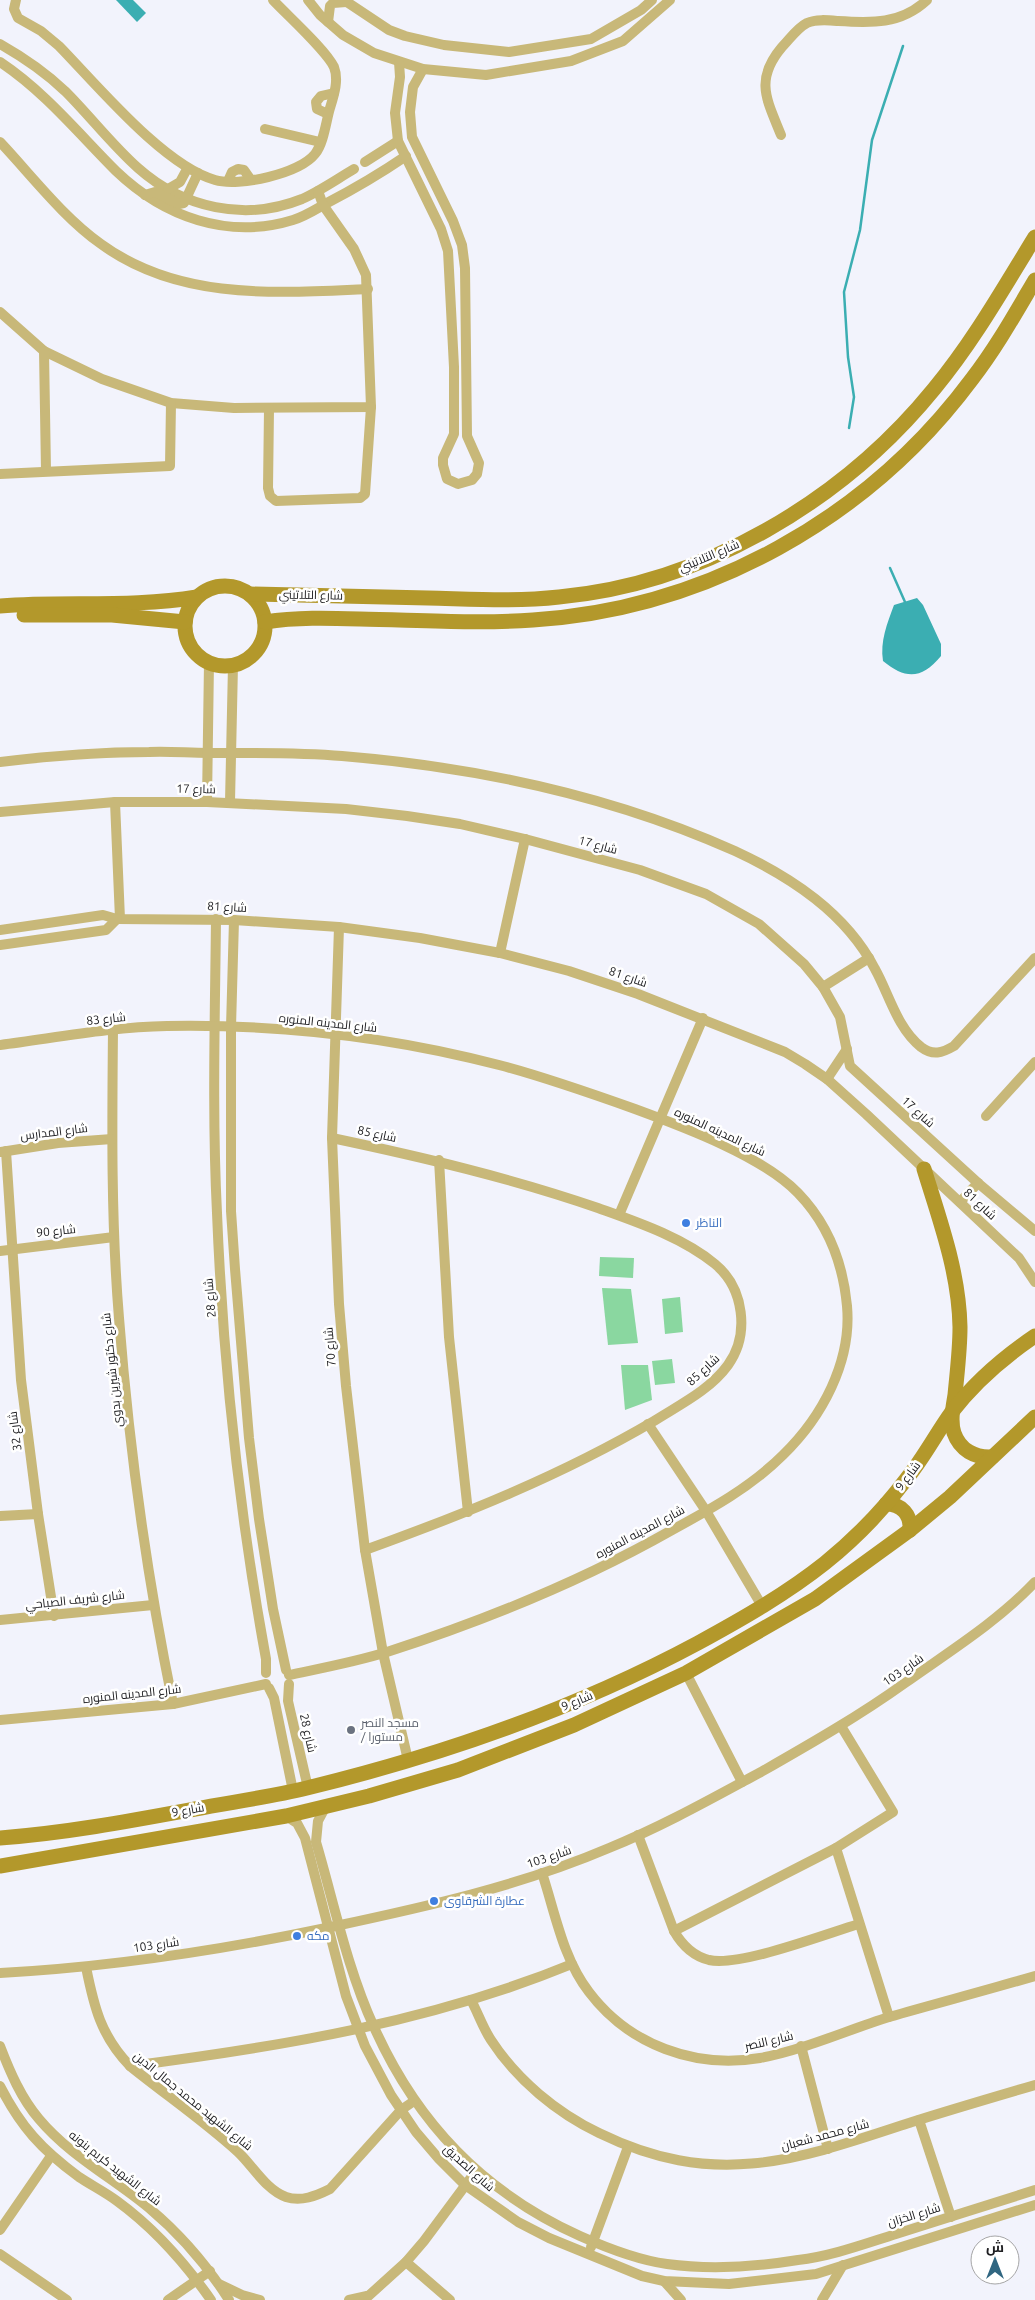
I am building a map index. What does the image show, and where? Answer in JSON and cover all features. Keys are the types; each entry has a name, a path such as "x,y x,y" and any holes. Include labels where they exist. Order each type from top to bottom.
{"main road":[{"name":"شارع التلاتيني","path":"250,594 505,600 561,597 644,581 724,551 801,508 848,474 892,434 932,391 956,360 1035,237"},
{"name":"شارع التلاتيني","path":"265,622 302,618 504,622 562,618 647,602 702,584 731,572 787,544 820,523 864,491 910,450 972,380 1006,329 1035,280"},
{"path":"223,586 237,588 250,594 260,606 265,622 264,636 257,650 246,659 233,665 209,662 199,656 191,646 186,635 185,622 189,609 197,597 209,589 223,586"},
{"path":"0,606 50,603 150,603 197,597"},
{"path":"0,616 76,614 185,622"},
{"path":"924,1169 948,1244 958,1294 959,1344 952,1428 960,1444 974,1455 992,1457"},
{"name":"شارع 9","path":"0,1838 86,1829 300,1790 408,1760 514,1727 599,1692 666,1660 762,1606 824,1564 861,1531 886,1504 910,1475 953,1410 993,1368 1035,1336"},
{"name":"شارع 9","path":"0,1866 325,1808 458,1770 574,1725 686,1673 815,1600 910,1530 1035,1417"},
{"path":"886,1504 895,1505 906,1513 910,1521 910,1530"},
{"path":"30,1836 24,1847 26,1855 33,1860"}],"street":[{"path":"16,0 14,9 18,18 41,31 58,46 158,146 193,171 216,180 228,181 251,180 292,169 308,161 316,153 334,93 336,75 329,58 273,0"},
{"path":"308,0 343,35 374,53 423,69 486,75 572,61 623,41 670,0"},
{"path":"328,22 330,6 333,3 345,1 389,30 405,36 444,45 509,52 591,40 641,10 652,0"},
{"path":"781,136 766,96 765,81 771,62 799,28 812,21 819,20 872,23 888,21 904,16 926,0"},
{"path":"0,44 44,73 64,91 139,169 184,198 205,206 232,210 262,210 284,205 318,191 354,169"},
{"path":"534,48 540,58 540,63 537,67"},
{"path":"0,62 37,89 118,172 145,195 163,207 199,222 234,227 282,223 305,216 357,187 406,156"},
{"path":"399,62 400,77 395,113 398,141 441,229 448,251 454,357 454,434 443,458 443,465 447,479 452,483 464,484 478,474 479,463 467,436 466,298 462,245 453,221 412,137 410,112 413,87 423,69"},
{"path":"328,114 317,108 316,102 321,96 334,93"},
{"path":"395,113 410,112"},
{"path":"265,129 320,142"},
{"path":"365,162 398,141"},
{"path":"0,142 72,219 101,244 157,275 200,287 312,291 368,289"},
{"path":"168,189 193,171"},
{"path":"145,195 155,192 182,204 193,171"},
{"path":"269,409 268,488 270,496 276,501 360,498 365,494 370,406 368,289 366,275 354,249 323,205 318,191"},
{"path":"0,312 44,352 102,379 171,403 269,409 370,406"},
{"path":"44,352 46,471"},
{"path":"0,474 170,466 171,403"},
{"path":"207,802 206,753 209,662"},
{"path":"230,802 233,665"},
{"path":"0,762 98,753 285,753 396,761 505,780 613,807 718,844 783,877 840,919 858,940 869,958 907,1032 919,1045 930,1053 937,1053 954,1046 1035,958"},
{"path":"0,945 106,930 118,919 115,802"},
{"name":"شارع 17","path":"0,812 115,802 230,802 346,809 460,824 525,839 640,870 706,894 733,908 770,933 804,964 823,987 840,1017 847,1049 846,1055 850,1066 978,1183 1035,1231"},
{"path":"500,953 525,839"},
{"name":"شارع 81","path":"0,930 103,915 118,919 216,919 339,927 420,938 500,953 577,974 702,1018 785,1052 827,1079 1020,1258 1035,1282"},
{"name":"شارع 28","path":"216,919 216,1211 235,1442 245,1524 266,1659 267,1682 274,1698 300,1790"},
{"name":"شارع 28","path":"234,920 231,1027 232,1211 249,1438 273,1609 288,1676 288,1701 300,1790"},
{"name":"شارع 70","path":"339,927 332,1138 339,1304 346,1386 365,1550 383,1653 408,1760"},
{"path":"823,987 869,958"},
{"path":"619,1215 702,1018"},
{"name":"شارع 83","path":"0,1045 113,1030 164,1026 215,1027"},
{"name":"شارع المدينه المنوره","path":"215,1027 334,1035 417,1047 500,1065 540,1076 660,1118 742,1155 781,1178 798,1193 825,1229 835,1250 844,1281 848,1314 845,1347 836,1378 822,1407 804,1433 781,1458 743,1488 706,1512 644,1546 563,1585 477,1621 383,1653 288,1676"},
{"name":"شارع دكتور شيرين بدوي","path":"113,1030 112,1139 114,1237 119,1318 136,1484 153,1605 172,1704"},
{"path":"827,1079 847,1049"},
{"path":"986,1116 1035,1062"},
{"name":"شارع 85","path":"332,1138 439,1160 526,1184 619,1215 678,1241 715,1264 726,1276 735,1290 740,1304 742,1320 736,1351 728,1365 705,1388 648,1424 559,1472 468,1512 365,1550"},
{"name":"شارع المدارس","path":"3,1152 58,1143 112,1139"},
{"name":"شارع 32","path":"3,1152 13,1249 22,1380 38,1514 54,1616"},
{"path":"439,1160 449,1337 468,1512"},
{"path":"960,1202 978,1183"},
{"path":"216,1211 232,1211"},
{"name":"شارع 90","path":"0,1251 114,1237"},
{"path":"648,1424 706,1512 762,1606"},
{"path":"0,1516 38,1514"},
{"name":"شارع 103","path":"0,1973 86,1967 221,1948 340,1925 456,1898 542,1873 610,1848 742,1782 876,1704 979,1631 1020,1598 1035,1582"},
{"name":"شارع شريف الصباحي","path":"0,1620 153,1605"},
{"path":"276,1666 288,1676 280,1691 267,1682 270,1668 276,1666"},
{"path":"686,1673 742,1782"},
{"name":"شارع المدينه المنوره","path":"0,1720 172,1704 267,1682"},
{"path":"674,1931 836,1848 893,1812 840,1726"},
{"name":"شارع الصديق","path":"325,1808 316,1828 316,1842 358,1986 373,2026 414,2101 449,2144 476,2171 526,2208 557,2225 593,2242 647,2260 691,2267 733,2267 799,2260"},
{"name":"شارع الصديق","path":"286,1816 297,1823 303,1832 346,1996 358,2030 373,2063 416,2132 439,2159 465,2184 518,2222 624,2271 664,2281 729,2284 758,2282 802,2277 843,2265"},
{"path":"638,1835 674,1931 680,1941 698,1956 709,1960 733,1961 859,1924"},
{"path":"836,1848 889,2017"},
{"name":"شارع النصر","path":"542,1873 572,1964 588,1992 610,2016 636,2036 665,2050 696,2058 728,2061 761,2058 889,2017 1035,1976"},
{"path":"130,2066 244,2050 358,2030 522,1985 572,1964"},
{"name":"شارع الشهيد محمد جمال الدين","path":"86,1967 94,2006 105,2033 118,2053 130,2066 238,2152 272,2188 285,2197 300,2199 315,2197 330,2189 401,2110 414,2101"},
{"name":"شارع محمد شعبان","path":"471,2000 491,2040 515,2071 548,2102 585,2126 628,2147 699,2165 742,2165 779,2161 828,2150 918,2120 1035,2085"},
{"name":"شارع الشهيد كريم بنونه","path":"0,2046 22,2095 39,2119 60,2142 148,2208 179,2236 210,2271 229,2300"},
{"path":"801,2046 828,2150"},
{"name":"شارع الشهيد كريم بنونه","path":"0,2086 27,2131 51,2156 117,2201 146,2225 197,2280 211,2300"},
{"path":"918,2120 951,2217"},
{"path":"588,2255 628,2147"},
{"path":"0,2230 51,2156"},
{"path":"350,2300 365,2298 406,2262 476,2171"},
{"name":"شارع الخزان","path":"799,2260 840,2252 1035,2190"},
{"path":"822,2300 843,2265 1035,2205"},
{"path":"0,2254 67,2300"},
{"path":"406,2262 450,2300"},
{"path":"168,2300 210,2271"},
{"path":"664,2281 681,2300"},
{"path":"219,2284 242,2295 260,2300"}],"green space":[{"path":"600,1257 634,1258 633,1278 599,1276"},
{"path":"602,1288 631,1289 638,1343 608,1345"},
{"path":"680,1297 683,1332 665,1334 662,1299"},
{"path":"672,1359 675,1383 655,1385 652,1361"},
{"path":"621,1365 648,1365 652,1400 625,1410"}],"water":[{"path":"116,0 133,0 146,13 137,22"},
{"path":"917,598 923,605 941,644 941,656 934,664 920,673 906,674 883,661 883,640 894,605"}],"waterway":[{"path":"849,428 854,397 848,357 844,292 860,230 872,140 903,46"},
{"path":"890,568 905,602"}],"place":[{"name":"الناظر","path":"686,1223"},
{"name":"مسجد النصر / مستورا","path":"351,1730"},
{"name":"عطارة الشرقاوى","path":"434,1901"},
{"name":"مكه","path":"297,1936"}]}
